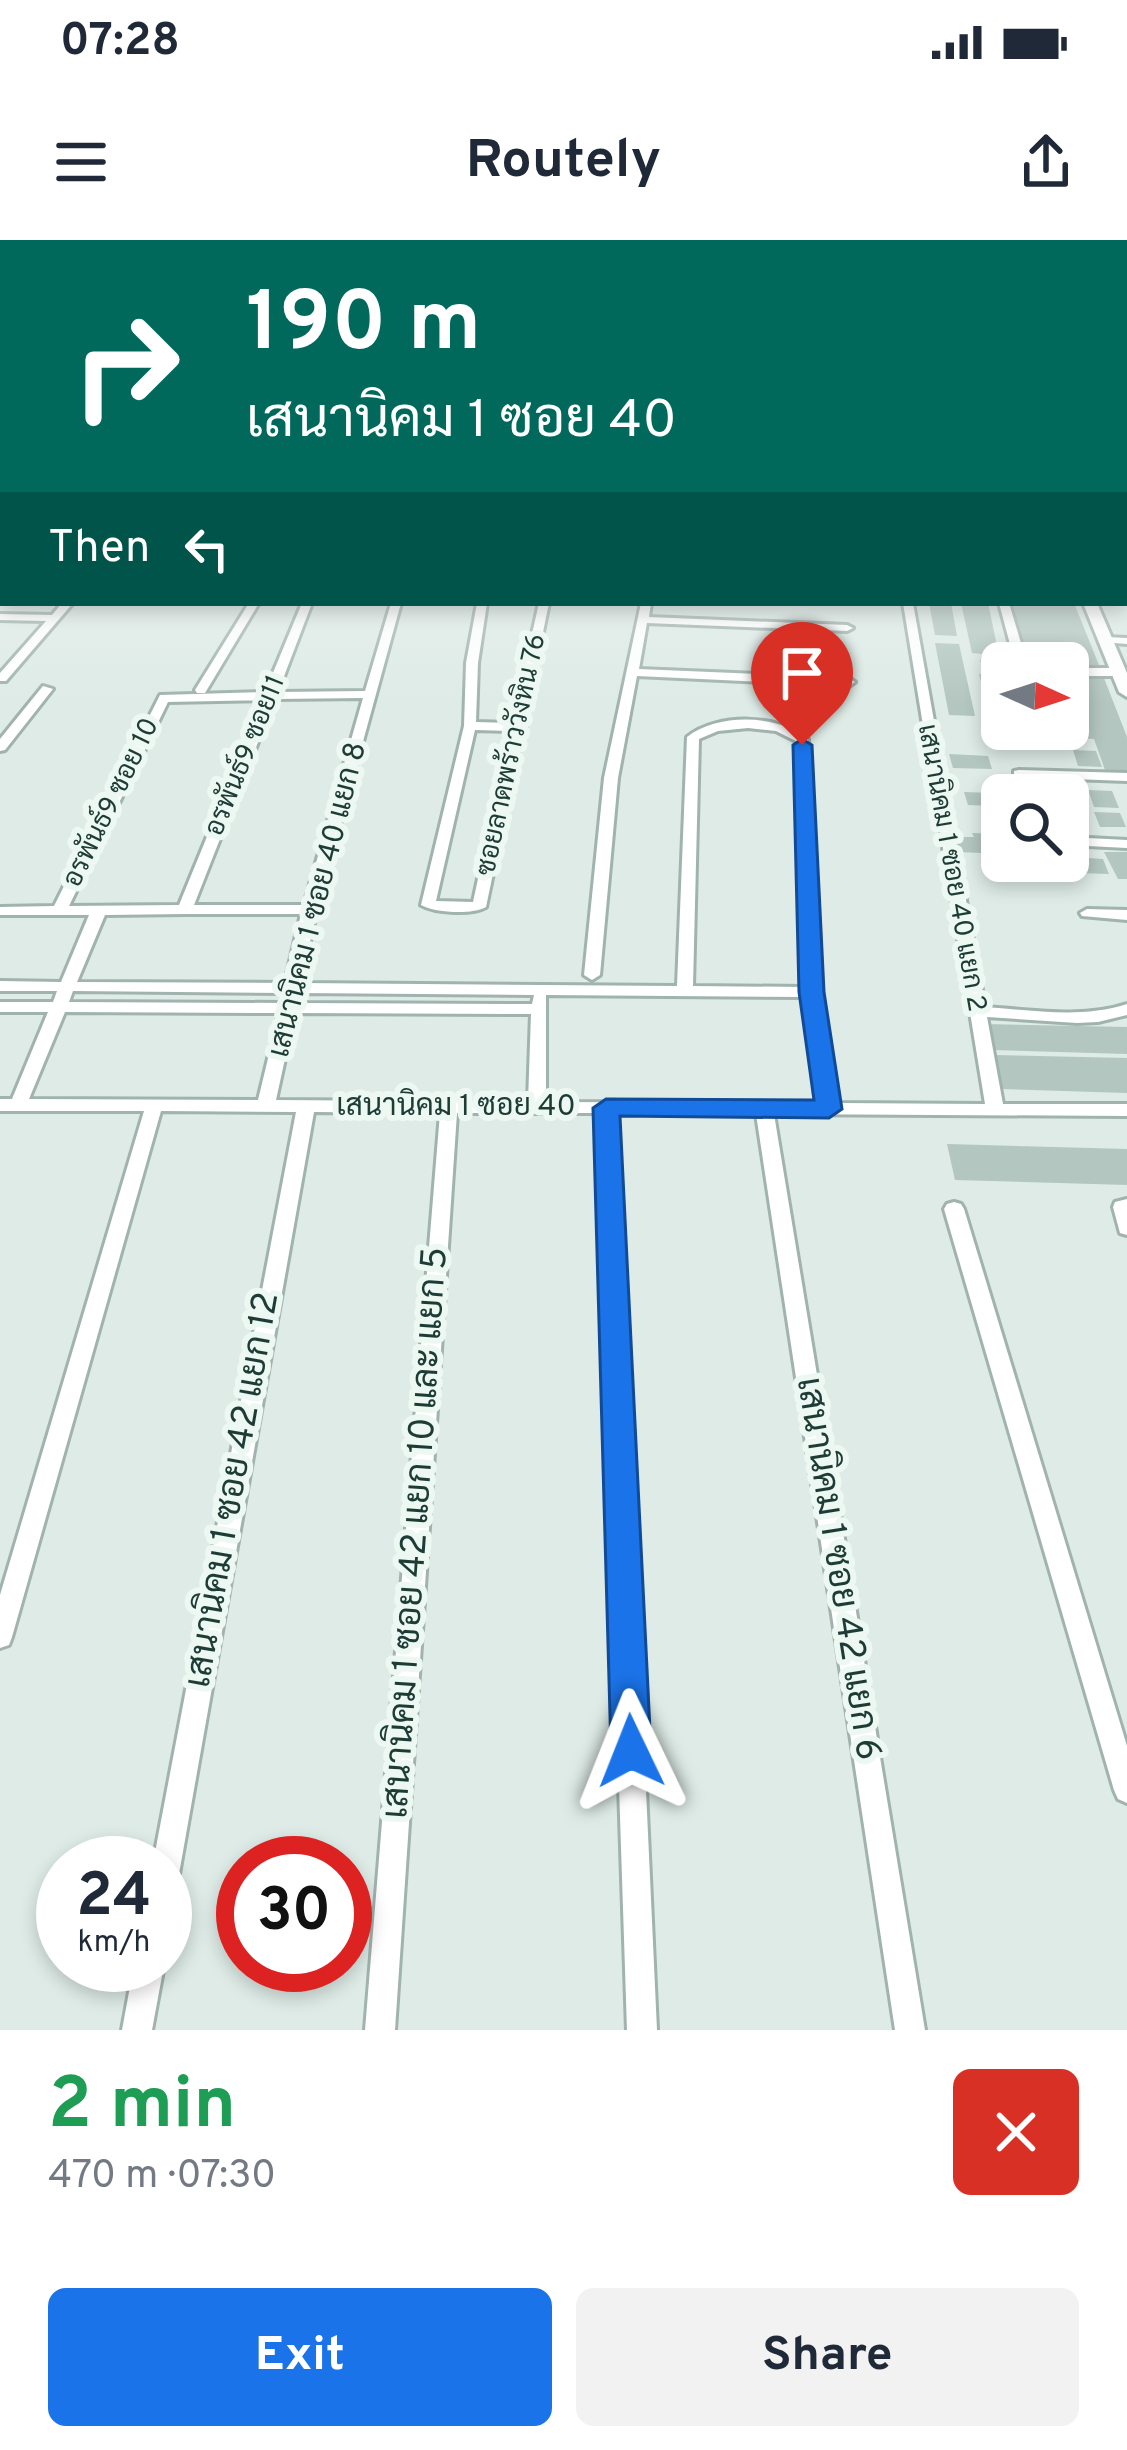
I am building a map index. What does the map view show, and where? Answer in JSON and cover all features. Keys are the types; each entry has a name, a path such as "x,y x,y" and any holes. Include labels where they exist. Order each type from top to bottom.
{"street":[{"path":"2,678 65,606"},
{"path":"201,689 252,606"},
{"name":"อรพันธ์9 ซอย11","path":"184,910 306,606"},
{"name":"เสนานิคม 1 ซอย 40 แยก 8","path":"266,1106 310,909 395,606"},
{"name":"ซอยลาดพร้าววังหิน 76","path":"482,606 472,663 470,726 426,904 478,908 543,606"},
{"path":"592,975 611,778 646,606"},
{"name":"เสนานิคม 1 ซอย 40 แยก 2","path":"908,606 995,1110"},
{"path":"1005,606 1015,642"},
{"path":"1091,606 1127,692"},
{"path":"0,617 55,618"},
{"path":"644,620 847,628"},
{"path":"1106,640 1127,641"},
{"path":"0,659 18,660"},
{"path":"635,671 849,682"},
{"path":"1089,672 1119,672"},
{"path":"0,747 47,689"},
{"path":"271,694 373,694"},
{"name":"อรพันธ์9 ซอย 10","path":"58,910 167,696 271,694"},
{"path":"470,726 520,727"},
{"path":"685,991 693,737 715,727 776,727 796,733 802,745 812,992 829,1109"},
{"path":"1089,776 1127,777"},
{"path":"1089,842 1127,844"},
{"name":"อรพันธ์9 ซอย 10","path":"0,911 310,909"},
{"name":"อรพันธ์9 ซอย 10","path":"9,1105 59,1007 99,910"},
{"path":"1087,913 1127,915"},
{"path":"0,986 812,992"},
{"path":"537,1108 540,989"},
{"path":"0,1007 539,1009"},
{"path":"976,1011 1097,1017 1118,1016 1127,1009"},
{"name":"เสนานิคม 1 ซอย 40","path":"9,1105 1127,1110"},
{"path":"0,1637 154,1106"},
{"name":"เสนานิคม 1 ซอย 42 แยก 12","path":"172,1836 306,1107"},
{"name":"เสนานิคม 1 ซอย 42 แยก 10 และ แยก 5","path":"380,2030 449,1107"},
{"path":"606,1108 642,2030"},
{"name":"เสนานิคม 1 ซอย 42 แยก 6","path":"764,1108 910,2030"},
{"path":"1127,1206 1122,1207 1127,1228"},
{"path":"954,1209 1127,1790"},
{"path":"137,2030 144,1992"}],"building":[{"path":"930,606 952,606 957,636 935,635"},
{"path":"962,606 989,606 996,642 981,642 981,654 972,653"},
{"path":"1012,606 1075,606 1101,670 1089,670 1089,642 1023,642"},
{"path":"935,643 959,644 975,716 949,715"},
{"path":"1089,677 1104,678 1127,737 1127,774 1106,773 1094,739 1089,739"},
{"path":"1073,750 1096,751 1102,767 1078,766"},
{"path":"949,754 988,756 992,769 953,768"},
{"path":"1089,790 1112,791 1119,808 1094,807"},
{"path":"964,792 981,793 981,805 968,805"},
{"path":"1094,812 1120,813 1126,827 1100,827"},
{"path":"972,833 981,833 981,853 959,852 956,837 974,837"},
{"path":"1104,852 1127,852 1127,879 1118,879"},
{"path":"1089,858 1103,859 1109,874 1089,873"},
{"path":"985,1024 1127,1027 1127,1054 993,1050"},
{"path":"993,1055 1127,1058 1127,1093 1002,1089"},
{"path":"947,1144 1127,1149 1127,1185 955,1180"}],"route":[{"path":"631,1751 606,1108 829,1109 812,992 802,745"}]}
